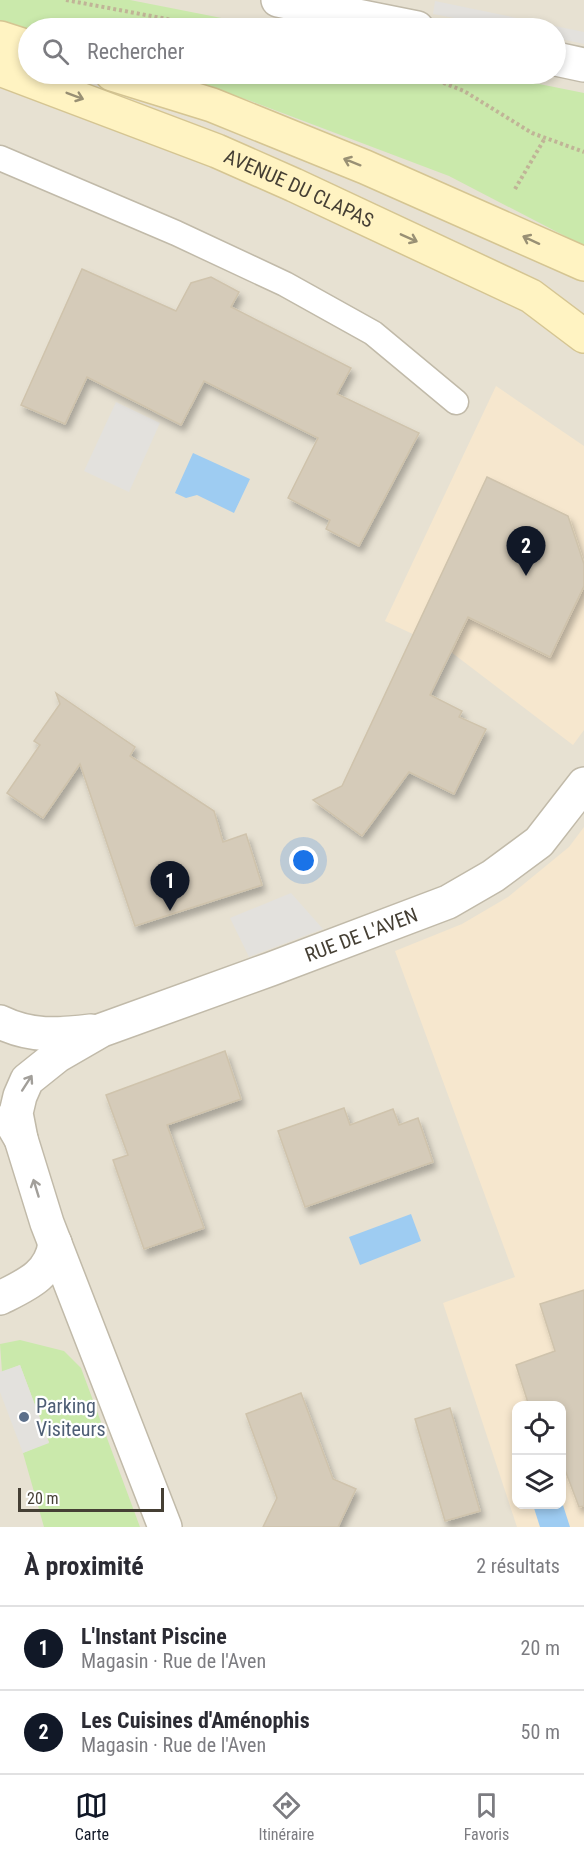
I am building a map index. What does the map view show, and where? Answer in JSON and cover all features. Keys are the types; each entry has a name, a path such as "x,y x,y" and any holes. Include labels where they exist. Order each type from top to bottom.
{"main road":[{"path":"0,38 18,44"},
{"name":"AVENUE DU CLAPAS","path":"0,69 18,76"},
{"name":"AVENUE DU CLAPAS","path":"40,84 217,151 294,185 531,296 584,336"},
{"name":"AVENUE DU CLAPAS","path":"144,84 212,105 365,167 584,264"}],"street":[{"path":"278,0 367,18"},
{"path":"566,61 584,65"},
{"name":"RUE DE L'AVEN","path":"165,1527 55,1243 21,1138 16,1113 27,1080 57,1056 102,1030 448,902 493,876 539,842 584,784"},
{"name":"RUE DE L'AVEN","path":"0,1022 17,1030 40,1035 102,1030"},
{"name":"RUE DE L'AVEN","path":"0,1104 21,1138"},
{"path":"0,1298 35,1281 49,1265 55,1243"}],"lane":[{"path":"0,158 157,224 285,284 373,333 456,402"}],"path":[{"path":"66,0 162,18"},
{"path":"446,84 464,91 532,133 584,152"},
{"path":"509,199 545,138"}],"shaded area":[{"path":"0,0 584,0 584,1527 0,1527"},
{"path":"435,1 517,18 454,18 433,14"},
{"path":"566,28 584,32 584,44 566,40"},
{"path":"496,386 584,446 584,730 573,745 451,652 385,621"},
{"path":"116,402 160,423 129,492 84,471"},
{"path":"584,827 584,1527 517,1527 443,1303 515,1277 395,951 462,924 508,897 569,847"},
{"path":"291,893 323,929 249,957 230,918"},
{"name":"Parking Visiteurs","path":"20,1365 49,1443 23,1453 0,1392 0,1372"}],"green space":[{"path":"0,0 130,0 221,18 18,18 18,31 0,26"},
{"path":"193,84 539,84 584,93 584,246 449,176 248,100"},
{"path":"20,1340 64,1351 81,1368 140,1527 44,1527 23,1453 49,1442 20,1365 2,1372 0,1344"}],"water":[{"path":"193,453 250,479 234,513 197,495 186,498 175,493"},
{"path":"411,1214 421,1241 360,1265 349,1237"},
{"path":"534,1509 564,1509 570,1527 540,1527"}],"building":[{"path":"82,269 176,311 191,283 211,277 239,292 231,307 351,368 337,394 419,433 359,546 326,529 330,520 288,498 318,438 204,381 181,425 87,377 65,424 21,405"},
{"path":"487,477 568,516 584,564 584,586 550,657 468,617 430,695 462,711 459,717 486,729 454,794 409,772 362,836 313,800 342,786"},
{"path":"56,693 135,747 130,756 214,811 223,842 246,834 262,885 135,926 80,764 43,818 7,793 40,745 34,741 60,704"},
{"path":"225,1051 241,1099 167,1125 204,1228 144,1249 113,1160 128,1155 106,1095"},
{"path":"344,1108 350,1125 393,1109 399,1125 418,1118 433,1162 305,1207 278,1131"},
{"path":"584,1290 584,1506 579,1507 566,1472 566,1401 527,1401 516,1365 555,1351 540,1304"},
{"path":"301,1393 333,1479 356,1489 338,1527 263,1527 277,1498 246,1414"},
{"path":"450,1408 480,1511 445,1521 415,1419"}],"place":[{"name":"Les Cuisines d'Aménophis","path":"526,576"},
{"name":"L'Instant Piscine","path":"170,911"},
{"name":"Parking Visiteurs","path":"24,1417"}]}
